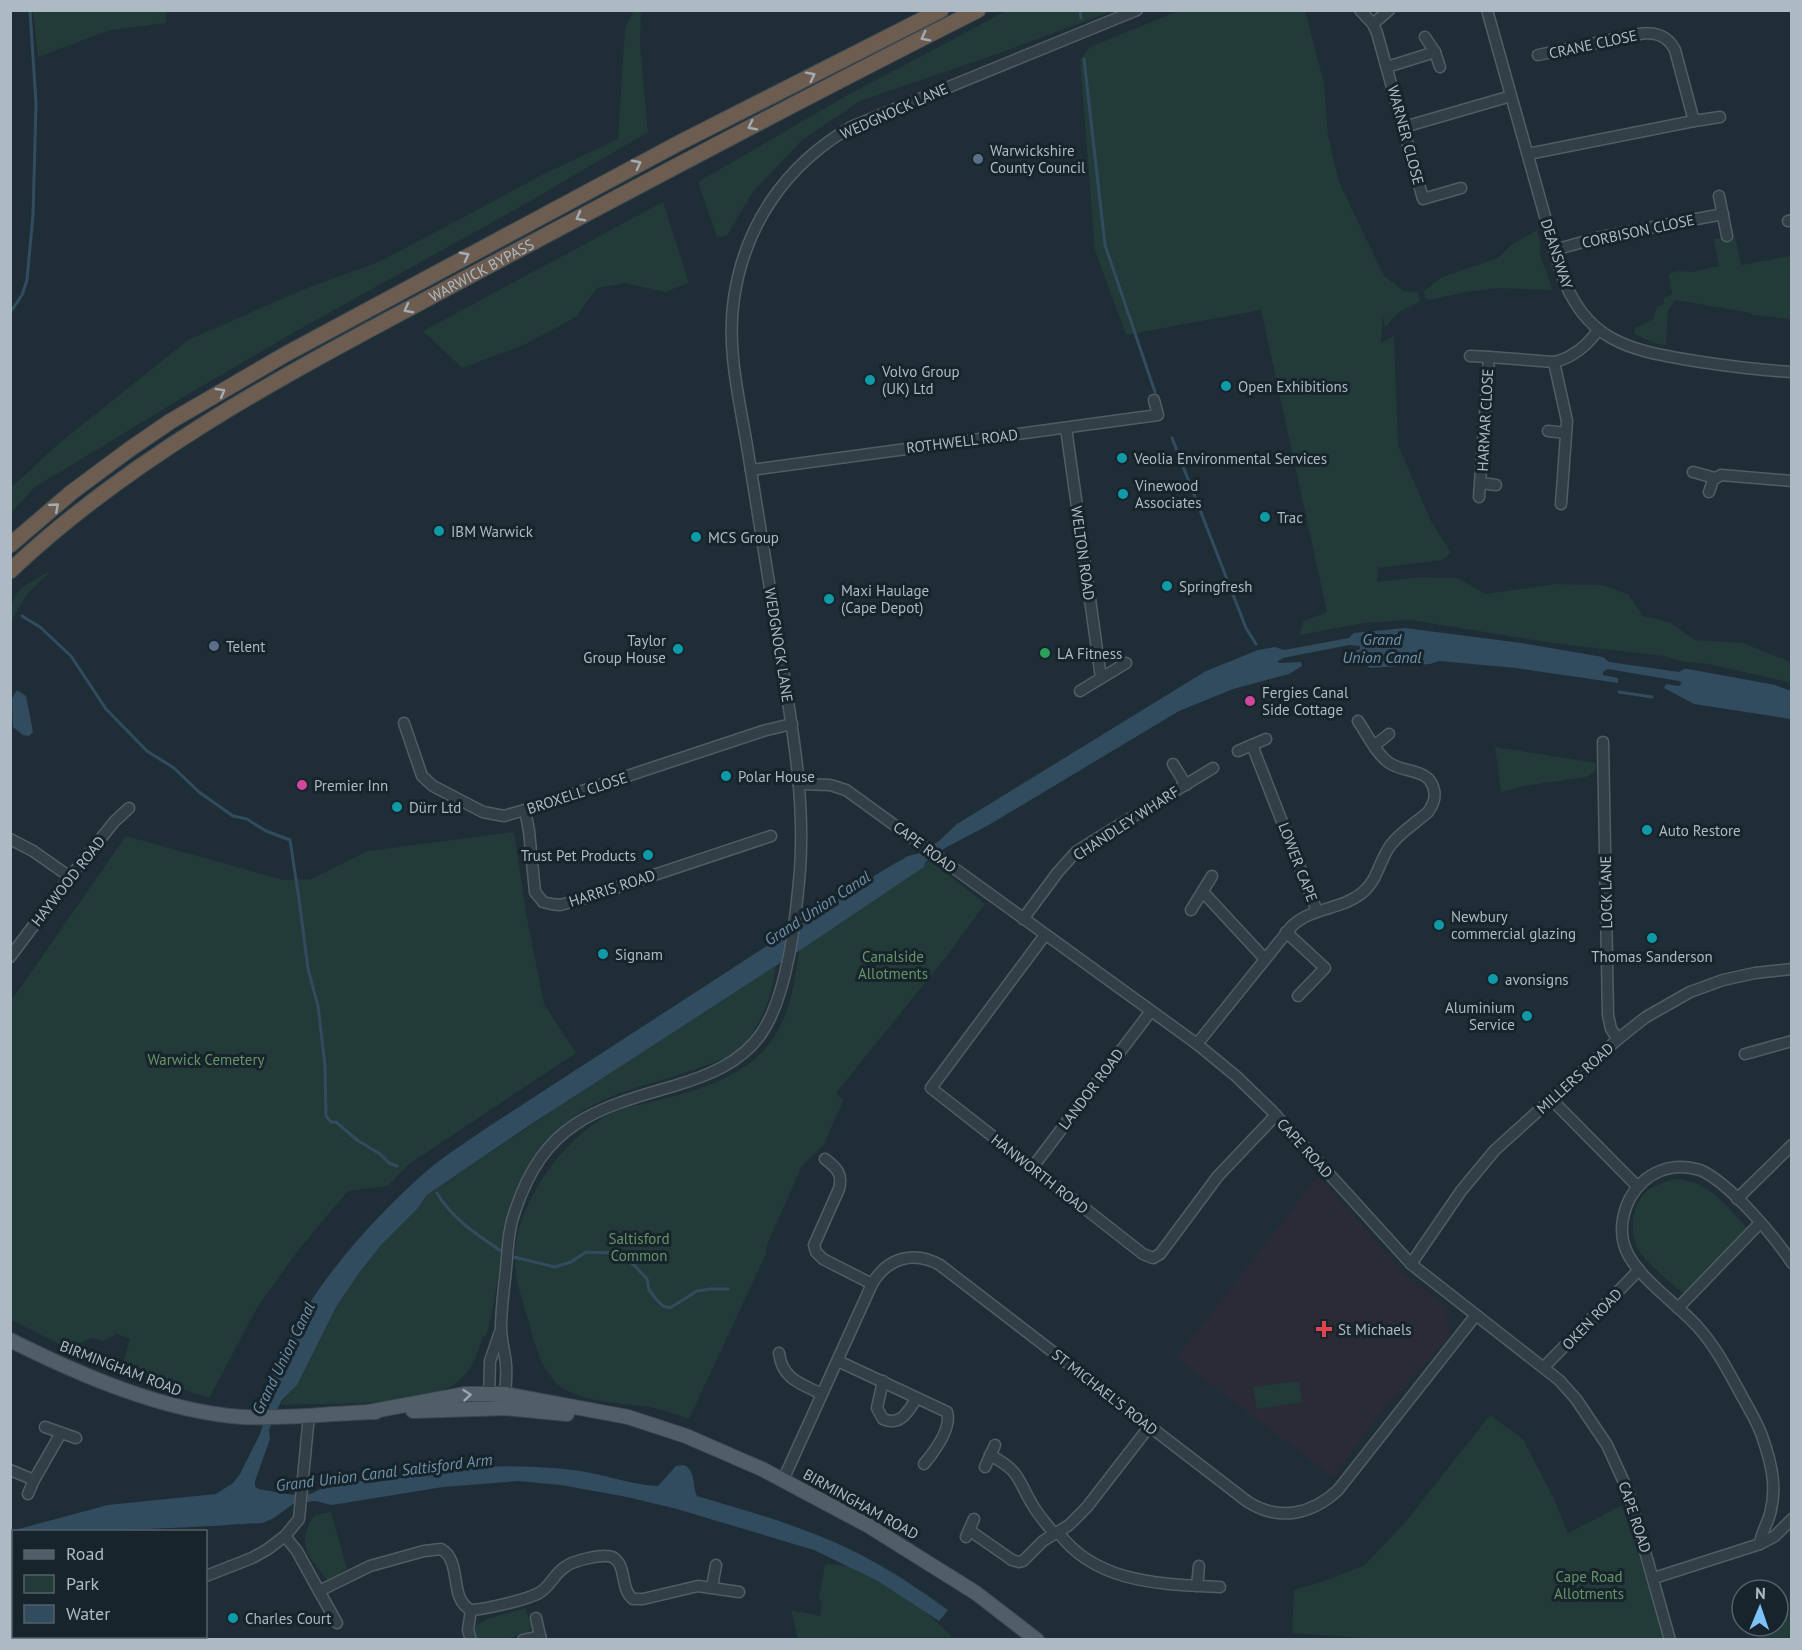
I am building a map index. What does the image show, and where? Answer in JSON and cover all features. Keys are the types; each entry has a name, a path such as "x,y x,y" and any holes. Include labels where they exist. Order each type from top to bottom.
{"highway":[{"name":"WARWICK BYPASS","path":"10,545 72,492 130,449 171,421 286,354 679,142 941,10"},
{"name":"WARWICK BYPASS","path":"10,571 31,551 139,466 233,407 362,334 684,161 978,10"},
{"path":"10,577 31,551"}],"main road":[{"name":"BIRMINGHAM ROAD","path":"10,1340 121,1388 197,1411 249,1417 288,1417 488,1409 505,1401"},
{"name":"BIRMINGHAM ROAD","path":"368,1412 465,1394 489,1394 505,1401 628,1417 709,1444 869,1526 951,1576 1037,1640"}],"street":[{"name":"WEDGNOCK LANE","path":"488,1409 490,1361 500,1332 511,1224 524,1186 541,1158 552,1144 572,1126 603,1108 702,1077 741,1055 768,1023 778,1001 785,974 796,906 801,845 799,784 792,724 733,350 732,309 740,268 748,242 760,216 780,186 810,156 851,127 1137,10"},
{"name":"WARNER CLOSE","path":"1360,10 1373,24 1423,199 1461,188"},
{"path":"1373,24 1389,10"},
{"name":"DEANSWAY","path":"1487,10 1554,250 1571,298 1587,319 1598,330 1626,346 1647,352 1739,367 1791,372"},
{"name":"CRANE CLOSE","path":"1538,55 1639,34 1651,33 1661,36 1671,43 1675,50 1694,121"},
{"path":"1425,36 1435,52 1440,67"},
{"name":"WARNER CLOSE","path":"1387,67 1435,52"},
{"path":"1404,128 1511,96"},
{"path":"1528,154 1720,117"},
{"path":"1719,196 1727,236"},
{"name":"CORBISON CLOSE","path":"1554,250 1601,237 1723,214"},
{"path":"1561,504 1566,414 1554,362 1570,356 1587,343 1598,330"},
{"name":"HARMAR CLOSE","path":"1470,356 1554,362"},
{"name":"HARMAR CLOSE","path":"1479,497 1488,357"},
{"name":"ROTHWELL ROAD","path":"751,470 1158,415 1154,400"},
{"name":"WELTON ROAD","path":"1066,428 1101,678"},
{"path":"1548,431 1566,433"},
{"path":"1693,472 1715,478"},
{"path":"1709,492 1715,478 1725,474 1791,481"},
{"name":"HARMAR CLOSE","path":"1481,483 1496,485"},
{"path":"1080,691 1126,663"},
{"path":"1317,911 1352,900 1367,889 1378,873 1394,840 1428,812 1434,802 1433,787 1428,778 1390,764 1383,758 1358,721"},
{"name":"BROXELL CLOSE","path":"404,723 422,776 433,786 483,812 504,816 744,737 792,724"},
{"path":"1375,745 1389,734"},
{"path":"1238,751 1266,739"},
{"name":"LOCK LANE","path":"1603,742 1608,1015 1611,1029 1618,1039"},
{"name":"LOWER CAPE","path":"1197,1044 1286,932 1297,921 1317,911 1252,745"},
{"name":"CHANDLEY WHARF","path":"1173,764 1186,785"},
{"name":"CHANDLEY WHARF","path":"1023,919 1076,852 1213,768"},
{"name":"CAPE ROAD","path":"799,784 822,783 846,790 1197,1044 1237,1077 1276,1115 1411,1264 1545,1367 1576,1399 1607,1445 1628,1491 1670,1640"},
{"name":"HAYWOOD ROAD","path":"10,957 70,877 114,822 129,808"},
{"name":"HARRIS ROAD","path":"525,810 536,892 543,902 560,905 771,836"},
{"path":"10,839 33,851 70,877"},
{"path":"1191,910 1212,876"},
{"path":"1203,892 1265,959"},
{"path":"1286,932 1325,968 1298,996"},
{"name":"HANWORTH ROAD","path":"1045,935 931,1088 1032,1168 1143,1254 1153,1258 1160,1254 1230,1162 1276,1115"},
{"name":"MILLERS ROAD","path":"1411,1264 1461,1191 1485,1161 1516,1130 1646,1017 1690,992 1723,980 1755,973 1791,969"},
{"name":"LANDOR ROAD","path":"1032,1168 1151,1011"},
{"path":"1745,1054 1791,1041"},
{"path":"1552,1100 1637,1186"},
{"path":"1737,1199 1791,1145"},
{"path":"825,1159 838,1170 841,1180 814,1245 816,1252 823,1259 872,1284"},
{"path":"1760,1544 1761,1535 1770,1516 1774,1488 1763,1437 1723,1360 1697,1326 1639,1270 1626,1250 1622,1231 1626,1207 1637,1186 1661,1171 1676,1167 1692,1168 1710,1176 1737,1199 1760,1223 1791,1263"},
{"path":"1678,1308 1760,1223"},
{"name":"ST MICHAEL'S ROAD","path":"783,1480 872,1284 882,1270 901,1259 915,1257 932,1260 1255,1506 1280,1513 1295,1514 1307,1510 1323,1502 1338,1490 1476,1316"},
{"name":"OKEN ROAD","path":"1545,1367 1639,1270"},
{"name":"WEDGNOCK LANE","path":"500,1332 506,1362 505,1401"},
{"path":"779,1353 782,1367 792,1380 822,1394"},
{"path":"838,1361 944,1409 948,1416 938,1445 924,1464"},
{"path":"883,1381 877,1408 883,1419 893,1422 903,1419 917,1398"},
{"path":"207,1576 268,1550 285,1536 299,1519 309,1415"},
{"path":"45,1427 76,1438"},
{"path":"974,1519 968,1533 1008,1557 1018,1562 1023,1561 1043,1541 1069,1525 1087,1507 1149,1427"},
{"path":"28,1494 60,1433"},
{"path":"985,1467 993,1450 1015,1473 1035,1509 1056,1533 1094,1564 1116,1574 1152,1583 1220,1587"},
{"path":"10,1470 34,1480"},
{"path":"1654,1578 1760,1544 1774,1536 1791,1519"},
{"path":"285,1536 297,1551 337,1623"},
{"path":"319,1591 360,1569 437,1549 449,1555 462,1604 471,1610 535,1595 546,1588 568,1564 603,1556 611,1556 618,1563 625,1590 633,1599 643,1599 698,1586 739,1592"},
{"path":"712,1587 716,1565"},
{"path":"1197,1586 1199,1566"},
{"path":"471,1610 468,1630 471,1640"},
{"path":"522,1640 540,1638 536,1618"}],"shaded area":[{"name":"St Michaels","path":"1318,1176 1407,1276 1446,1307 1450,1336 1373,1421 1334,1478 1176,1358"}],"green space":[{"path":"1008,10 1113,11 860,101 802,140 752,193 727,236 717,237 698,182 846,96"},
{"path":"33,11 166,11 166,23 110,30 38,57"},
{"path":"634,11 641,11 640,45 648,132 192,392 35,487 11,513 11,488 57,445 188,340 302,290 381,261 544,174 618,139 625,28"},
{"path":"1178,11 1305,11 1324,83 1328,135 1339,182 1384,276 1404,291 1417,292 1421,299 1398,314 1385,328 1383,316 1381,343 1394,336 1398,445 1431,521 1451,553 1442,560 1378,568 1377,582 1421,577 1458,578 1485,594 1556,584 1602,585 1628,594 1643,616 1669,622 1695,640 1743,643 1791,662 1791,683 1663,656 1552,643 1411,620 1364,623 1300,635 1303,621 1327,612 1261,310 1126,335 1095,250 1080,60 1090,47"},
{"path":"663,202 689,283 665,292 625,283 597,288 576,317 526,344 462,368 423,331"},
{"path":"1537,230 1540,255 1553,290 1497,288 1430,300 1425,298 1424,291 1442,277 1498,258 1511,245"},
{"path":"1735,236 1741,265 1791,256 1791,319 1752,315 1675,300 1668,311 1666,345 1654,343 1634,334 1635,328 1653,319 1657,307 1664,304 1664,298 1672,294 1669,274 1677,271 1693,272 1719,266 1714,239"},
{"path":"51,571 27,594 11,621 11,610 16,595 21,589"},
{"path":"1495,747 1597,763 1595,771 1586,777 1524,786 1501,792"},
{"name":"Warwick Cemetery","path":"514,832 526,913 544,1004 576,1053 408,1165 388,1186 348,1191 297,1252 257,1308 209,1398 121,1369 130,1339 117,1334 103,1341 91,1338 69,1349 11,1320 11,1001 126,836 284,880 311,879 368,851"},
{"name":"Saltisford Common","path":"929,859 985,904 950,952 836,1093 843,1101 823,1146 802,1166 767,1245 766,1254 689,1419 650,1407 586,1398 566,1390 549,1374 538,1352 519,1290 515,1267 516,1241 523,1218 546,1173 580,1135 598,1121 622,1109 670,1098 709,1085 734,1073 756,1058 767,1047 782,1022 791,995 799,951 924,867 925,862"},
{"path":"776,966 766,1006 749,1040 741,1049 720,1060 635,1088 594,1105 574,1117 556,1132 538,1153 525,1174 509,1218 486,1336 483,1336 473,1362 461,1379 441,1391 397,1400 279,1405 297,1385 336,1307 359,1273 381,1244 418,1208 427,1195 614,1070"},
{"path":"1675,1179 1687,1180 1707,1189 1724,1203 1748,1229 1684,1294 1644,1258 1636,1245 1633,1230 1634,1213 1641,1198 1652,1187"},
{"path":"1299,1381 1302,1402 1257,1409 1253,1387"},
{"name":"Cape Road Allotments","path":"1490,1415 1523,1439 1555,1501 1568,1533 1622,1505 1645,1574 1663,1639 1392,1640 1292,1633 1294,1590 1325,1581 1365,1565 1407,1520"},
{"path":"331,1512 347,1569 327,1580 307,1550 305,1536 313,1517"},
{"path":"825,1564 853,1567 877,1578 920,1608 952,1637 798,1639 791,1610 820,1616 822,1603 819,1599"},
{"path":"525,1608 532,1626 528,1633 506,1639 476,1639 474,1630 476,1626 487,1619"},
{"path":"1790,1613 1791,1639 1760,1639 1790,1638"}],"water":[{"name":"Grand Union Canal","path":"1405,628 1521,643 1603,657 1609,662 1679,672 1688,669 1775,685 1791,691 1791,719 1694,704 1664,688 1666,684 1679,686 1682,683 1679,681 1608,669 1603,672 1603,675 1618,678 1618,683 1516,668 1439,661 1430,664 1370,668 1362,662 1348,658 1348,655 1360,649 1360,646 1349,645 1283,658 1278,661 1279,663 1301,662 1302,666 1289,674 1233,689 1179,711 987,826 945,848 925,862 924,867 808,945 527,1127 427,1195 418,1208 381,1245 336,1307 297,1385 281,1401 269,1430 270,1439 255,1481 258,1489 305,1495 318,1490 381,1477 444,1469 509,1466 573,1470 637,1484 658,1486 676,1466 684,1465 692,1475 697,1496 788,1524 853,1551 893,1573 948,1610 939,1621 878,1581 814,1550 677,1509 561,1485 518,1481 443,1487 332,1505 315,1501 293,1504 274,1518 262,1523 107,1530 15,1530 108,1505 216,1494 233,1483 260,1434 270,1401 269,1383 300,1318 332,1271 362,1235 436,1164 485,1129 882,871 908,856 920,853 939,841 957,824 1206,671 1258,650 1275,647 1284,650 1349,638 1354,633"},
{"path":"17,690 26,696 33,732 29,736 23,735 13,727 12,699"}],"waterway":[{"path":"10,313 22,295 27,280 33,215 36,103 30,10"},
{"path":"1080,10 1081,18"},
{"path":"1084,59 1105,245 1155,392"},
{"path":"1172,438 1246,628 1256,644"},
{"path":"22,616 40,627 71,656 106,709 147,751 174,768 199,792 233,816 247,819 266,831 290,840 308,969 318,1006 325,1066 326,1116 331,1122 336,1122 357,1140 380,1154 389,1163 397,1166"},
{"path":"1619,692 1652,697"},
{"path":"437,1193 458,1219 504,1253"},
{"path":"510,1256 555,1267 571,1262 586,1252 612,1253 635,1266 647,1279 649,1290 657,1300 663,1306 670,1308 697,1291 728,1289"}],"place":[{"name":"Warwickshire County Council","path":"978,159"},
{"name":"Volvo Group (UK) Ltd","path":"870,380"},
{"name":"Open Exhibitions","path":"1226,386"},
{"name":"Veolia Environmental Services","path":"1122,458"},
{"name":"Vinewood Associates","path":"1123,494"},
{"name":"Trac","path":"1265,517"},
{"name":"IBM Warwick","path":"439,531"},
{"name":"MCS Group","path":"696,537"},
{"name":"Springfresh","path":"1167,586"},
{"name":"Maxi Haulage (Cape Depot)","path":"829,599"},
{"name":"Telent","path":"214,646"},
{"name":"Taylor Group House","path":"678,649"},
{"name":"LA Fitness","path":"1045,653"},
{"name":"Fergies Canal Side Cottage","path":"1250,701"},
{"name":"Polar House","path":"726,776"},
{"name":"Premier Inn","path":"302,785"},
{"name":"Dürr Ltd","path":"397,807"},
{"name":"Auto Restore","path":"1647,830"},
{"name":"Trust Pet Products","path":"648,855"},
{"name":"Newbury commercial glazing","path":"1439,925"},
{"name":"Thomas Sanderson","path":"1652,938"},
{"name":"Signam","path":"603,954"},
{"name":"avonsigns","path":"1493,979"},
{"name":"Aluminium Service","path":"1527,1016"},
{"name":"St Michaels","path":"1324,1329"},
{"name":"Charles Court","path":"233,1618"}],"park label":[{"name":"Canalside Allotments","path":"893,964"}],"water label":[{"name":"Grand Union Canal Saltisford Arm","path":"384,1472"}]}
